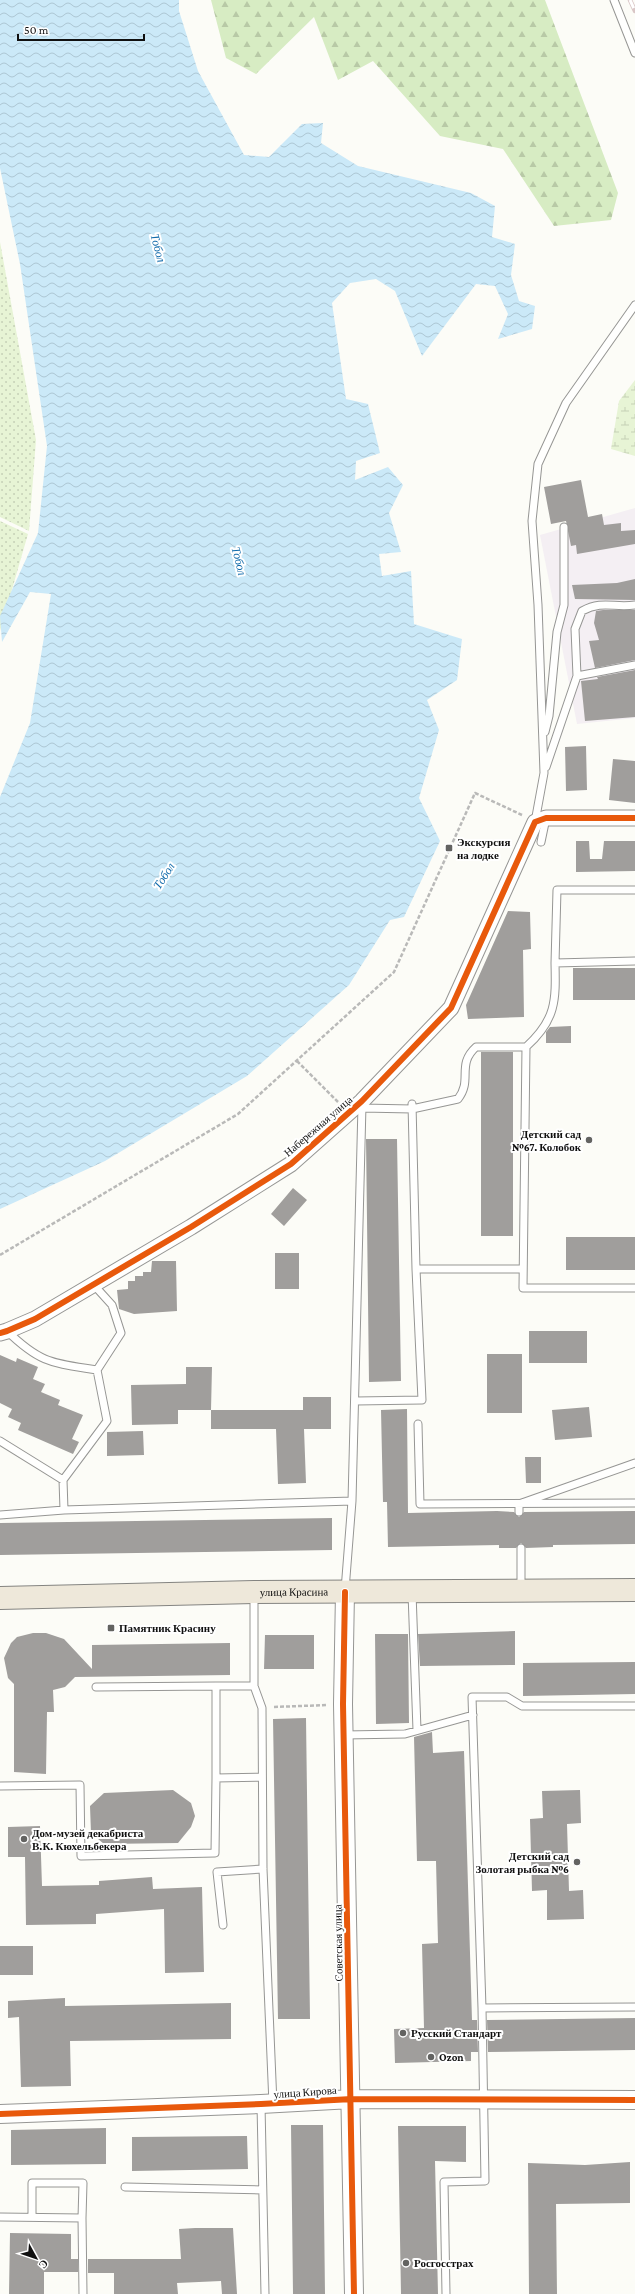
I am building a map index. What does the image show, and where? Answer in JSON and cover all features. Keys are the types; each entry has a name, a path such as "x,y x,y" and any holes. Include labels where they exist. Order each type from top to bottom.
{"main road":[{"name":"улица Красина","path":"0,1598 254,1592 635,1590"}],"street":[{"path":"541,820 635,818"},
{"name":"Набережная улица","path":"4,1332 35,1319 191,1227 291,1164 358,1108 451,1008 541,820"},
{"name":"Советская улица","path":"345,1592 343,1704 352,2099 354,2294"},
{"name":"улица Кирова","path":"0,2114 267,2104 352,2099 635,2100"}],"lane":[{"path":"614,0 635,53"},
{"path":"542,842 541,820 544,773 543,740 532,520 538,464 566,403 635,305"},
{"path":"543,740 549,716 557,632 564,605 564,527"},
{"path":"544,773 577,676 575,630 582,611 593,605 608,604 621,607 635,605"},
{"path":"577,676 635,665"},
{"path":"345,1592 352,1501 356,1401 358,1108 412,1107 458,1099 465,1091 466,1060 476,1047 526,1047 540,1034 553,1008 555,1000 557,890 635,890"},
{"path":"555,963 635,961"},
{"path":"526,1047 523,1288 635,1288"},
{"path":"356,1401 422,1400 416,1269 412,1107"},
{"path":"416,1269 523,1269"},
{"path":"64,1510 63,1480 107,1421 97,1370 121,1333 112,1305 93,1284"},
{"path":"4,1332 27,1350 49,1362 97,1370"},
{"path":"418,1424 420,1504 635,1503"},
{"path":"0,1441 63,1480"},
{"path":"519,1504 635,1463"},
{"path":"0,1515 64,1510 352,1501"},
{"path":"519,1504 519,1512"},
{"path":"521,1548 521,1591"},
{"path":"412,1591 417,1730"},
{"path":"254,1592 254,1686 262,1708 267,2104 262,2190 265,2294"},
{"path":"0,1786 80,1785 81,1856 215,1853 216,1686"},
{"path":"96,1687 254,1686"},
{"path":"446,2294 444,2182 485,2181 482,2008 472,1697 507,1697 522,1706 635,1706"},
{"path":"344,1735 405,1734 473,1715"},
{"path":"216,1778 262,1777"},
{"path":"223,1925 216,1872 263,1869"},
{"path":"482,2008 635,2007"},
{"path":"32,2217 32,2183 83,2183 83,2294"},
{"path":"126,2187 262,2190"},
{"path":"0,2217 82,2218"}],"path":[{"path":"0,1255 238,1114 394,972 475,793 541,820"},
{"path":"297,1061 358,1108"},
{"path":"262,1708 343,1704"}],"shaded area":[{"path":"635,508 635,718 577,724 540,535"}],"green space":[{"path":"211,0 545,0 618,193 611,220 554,226 503,149 440,136 373,61 338,80 314,17 256,74 226,58"},
{"path":"0,242 36,440 29,531 0,517"},
{"path":"635,380 635,456 611,449 619,401"},
{"path":"0,521 28,534 0,631"}],"water":[{"name":"Тобол","path":"0,0 179,0 179,11 198,71 244,155 269,157 302,124 323,123 321,143 358,166 471,193 495,206 492,237 515,244 511,275 519,301 535,306 532,329 498,339 508,314 495,286 476,284 422,356 395,291 376,279 350,283 332,303 346,399 368,404 380,453 356,461 355,480 388,467 403,485 389,513 401,552 379,554 382,576 411,571 414,624 462,639 457,680 427,700 439,730 419,798 440,841 404,917 390,920 349,985 247,1076 105,1161 0,1209 0,797 30,723 51,594 30,592 2,642 0,616 38,533 47,446 20,264 0,168"}],"building":[{"path":"581,480 588,517 602,514 604,525 621,523 621,531 635,530 635,544 577,554 576,545 571,546 566,521 551,524 544,487"},
{"path":"635,579 635,600 575,599 572,585 617,583"},
{"path":"635,610 635,660 595,668 589,641 599,640 594,623 596,611"},
{"path":"635,670 635,717 585,721 581,681 598,679 597,677"},
{"path":"586,746 587,790 566,791 565,747"},
{"path":"613,759 635,761 635,803 609,800"},
{"path":"576,841 589,841 590,859 602,859 604,841 635,841 635,871 576,872"},
{"path":"508,911 530,912 531,949 523,950 524,1017 468,1019 466,1005"},
{"path":"573,968 635,968 635,1000 573,1000"},
{"path":"571,1026 571,1043 546,1043 546,1032 550,1027"},
{"path":"481,1052 513,1052 513,1236 481,1236"},
{"path":"366,1139 397,1139 401,1381 369,1382"},
{"path":"293,1188 307,1200 284,1226 271,1214"},
{"path":"566,1237 635,1237 635,1270 566,1270"},
{"path":"275,1253 299,1253 299,1289 275,1289"},
{"path":"152,1261 176,1261 177,1311 134,1314 119,1309 117,1290 128,1289 128,1281 135,1281 135,1276 143,1276 143,1272 151,1272"},
{"path":"529,1331 587,1331 587,1363 529,1363"},
{"path":"487,1354 522,1354 522,1413 487,1413"},
{"path":"0,1355 16,1362 17,1358 38,1367 33,1379 45,1384 41,1392 60,1400 58,1405 83,1415 72,1439 79,1442 73,1454 18,1430 21,1423 8,1417 12,1409 0,1403"},
{"path":"186,1367 212,1367 211,1410 178,1410 178,1424 132,1425 131,1385 186,1384"},
{"path":"303,1397 331,1397 331,1429 304,1429 306,1483 278,1484 276,1429 211,1429 211,1410 303,1410"},
{"path":"589,1407 592,1437 555,1440 552,1410"},
{"path":"407,1409 408,1513 497,1511 514,1512 519,1517 524,1512 635,1511 635,1544 553,1545 553,1547 526,1548 521,1543 516,1548 499,1548 499,1545 388,1547 387,1502 383,1502 381,1410"},
{"path":"143,1431 144,1455 107,1456 107,1432"},
{"path":"525,1457 541,1457 541,1483 526,1483"},
{"path":"332,1518 332,1550 0,1555 0,1523"},
{"path":"515,1631 515,1665 420,1666 418,1634"},
{"path":"33,1633 46,1633 64,1639 92,1669 92,1645 230,1643 230,1675 75,1677 65,1687 53,1690 54,1712 47,1712 46,1774 14,1772 14,1684 8,1678 4,1658 11,1643 17,1637"},
{"path":"375,1634 408,1634 409,1723 376,1724"},
{"path":"265,1635 314,1635 314,1669 264,1669"},
{"path":"635,1662 635,1694 523,1696 523,1663"},
{"path":"306,1718 310,2019 278,2019 273,1719"},
{"path":"432,1732 433,1753 464,1751 472,2020 477,2020 478,2052 471,2052 471,2061 395,2063 394,2029 424,2028 422,1944 438,1943 436,1861 417,1861 414,1737"},
{"path":"173,1790 191,1803 195,1816 191,1827 178,1843 104,1844 91,1833 90,1806 104,1793"},
{"path":"580,1790 581,1823 567,1824 569,1891 583,1890 584,1919 547,1920 547,1890 532,1891 530,1819 543,1818 542,1791"},
{"path":"40,1826 42,1886 99,1885 99,1881 152,1877 153,1889 202,1887 204,1972 165,1973 164,1909 96,1914 96,1924 26,1925 25,1857 8,1857 8,1827"},
{"path":"0,1946 33,1946 33,1975 0,1975"},
{"path":"65,1998 65,2006 231,2003 231,2039 70,2041 71,2086 21,2087 19,2017 8,2018 8,2001"},
{"path":"635,2018 635,2050 488,2052 487,2020"},
{"path":"291,2125 323,2125 325,2294 293,2294"},
{"path":"398,2126 466,2126 466,2162 435,2161 438,2294 401,2294"},
{"path":"106,2128 106,2164 11,2165 11,2130"},
{"path":"247,2136 248,2169 132,2171 132,2137"},
{"path":"630,2162 630,2203 556,2204 557,2294 529,2294 528,2163 585,2165"},
{"path":"233,2228 237,2294 222,2294 221,2281 177,2283 178,2294 114,2294 114,2273 88,2273 88,2259 181,2259 179,2229"},
{"path":"10,2233 71,2234 71,2259 78,2259 78,2272 44,2272 44,2294 9,2294"}],"railway":[{"path":"630,0 635,11"}],"cycle path":[{"path":"0,1333 35,1319 191,1227 291,1164 362,1101 451,1008 535,822 546,818 635,818"},
{"path":"345,1592 343,1704 354,2294"},
{"path":"0,2114 352,2099 635,2100"}],"place":[{"name":"Экскурсия на лодке","path":"449,848"},
{"name":"Детский сад №67. Колобок","path":"589,1140"},
{"name":"Памятник Красину","path":"111,1628"},
{"name":"Дом-музей декабриста В.К. Кюхельбекера","path":"24,1839"},
{"name":"Детский сад Золотая рыбка №6","path":"577,1862"},
{"name":"Русский Стандарт","path":"403,2033"},
{"name":"Ozon","path":"431,2057"},
{"name":"Росгосстрах","path":"406,2263"}]}
